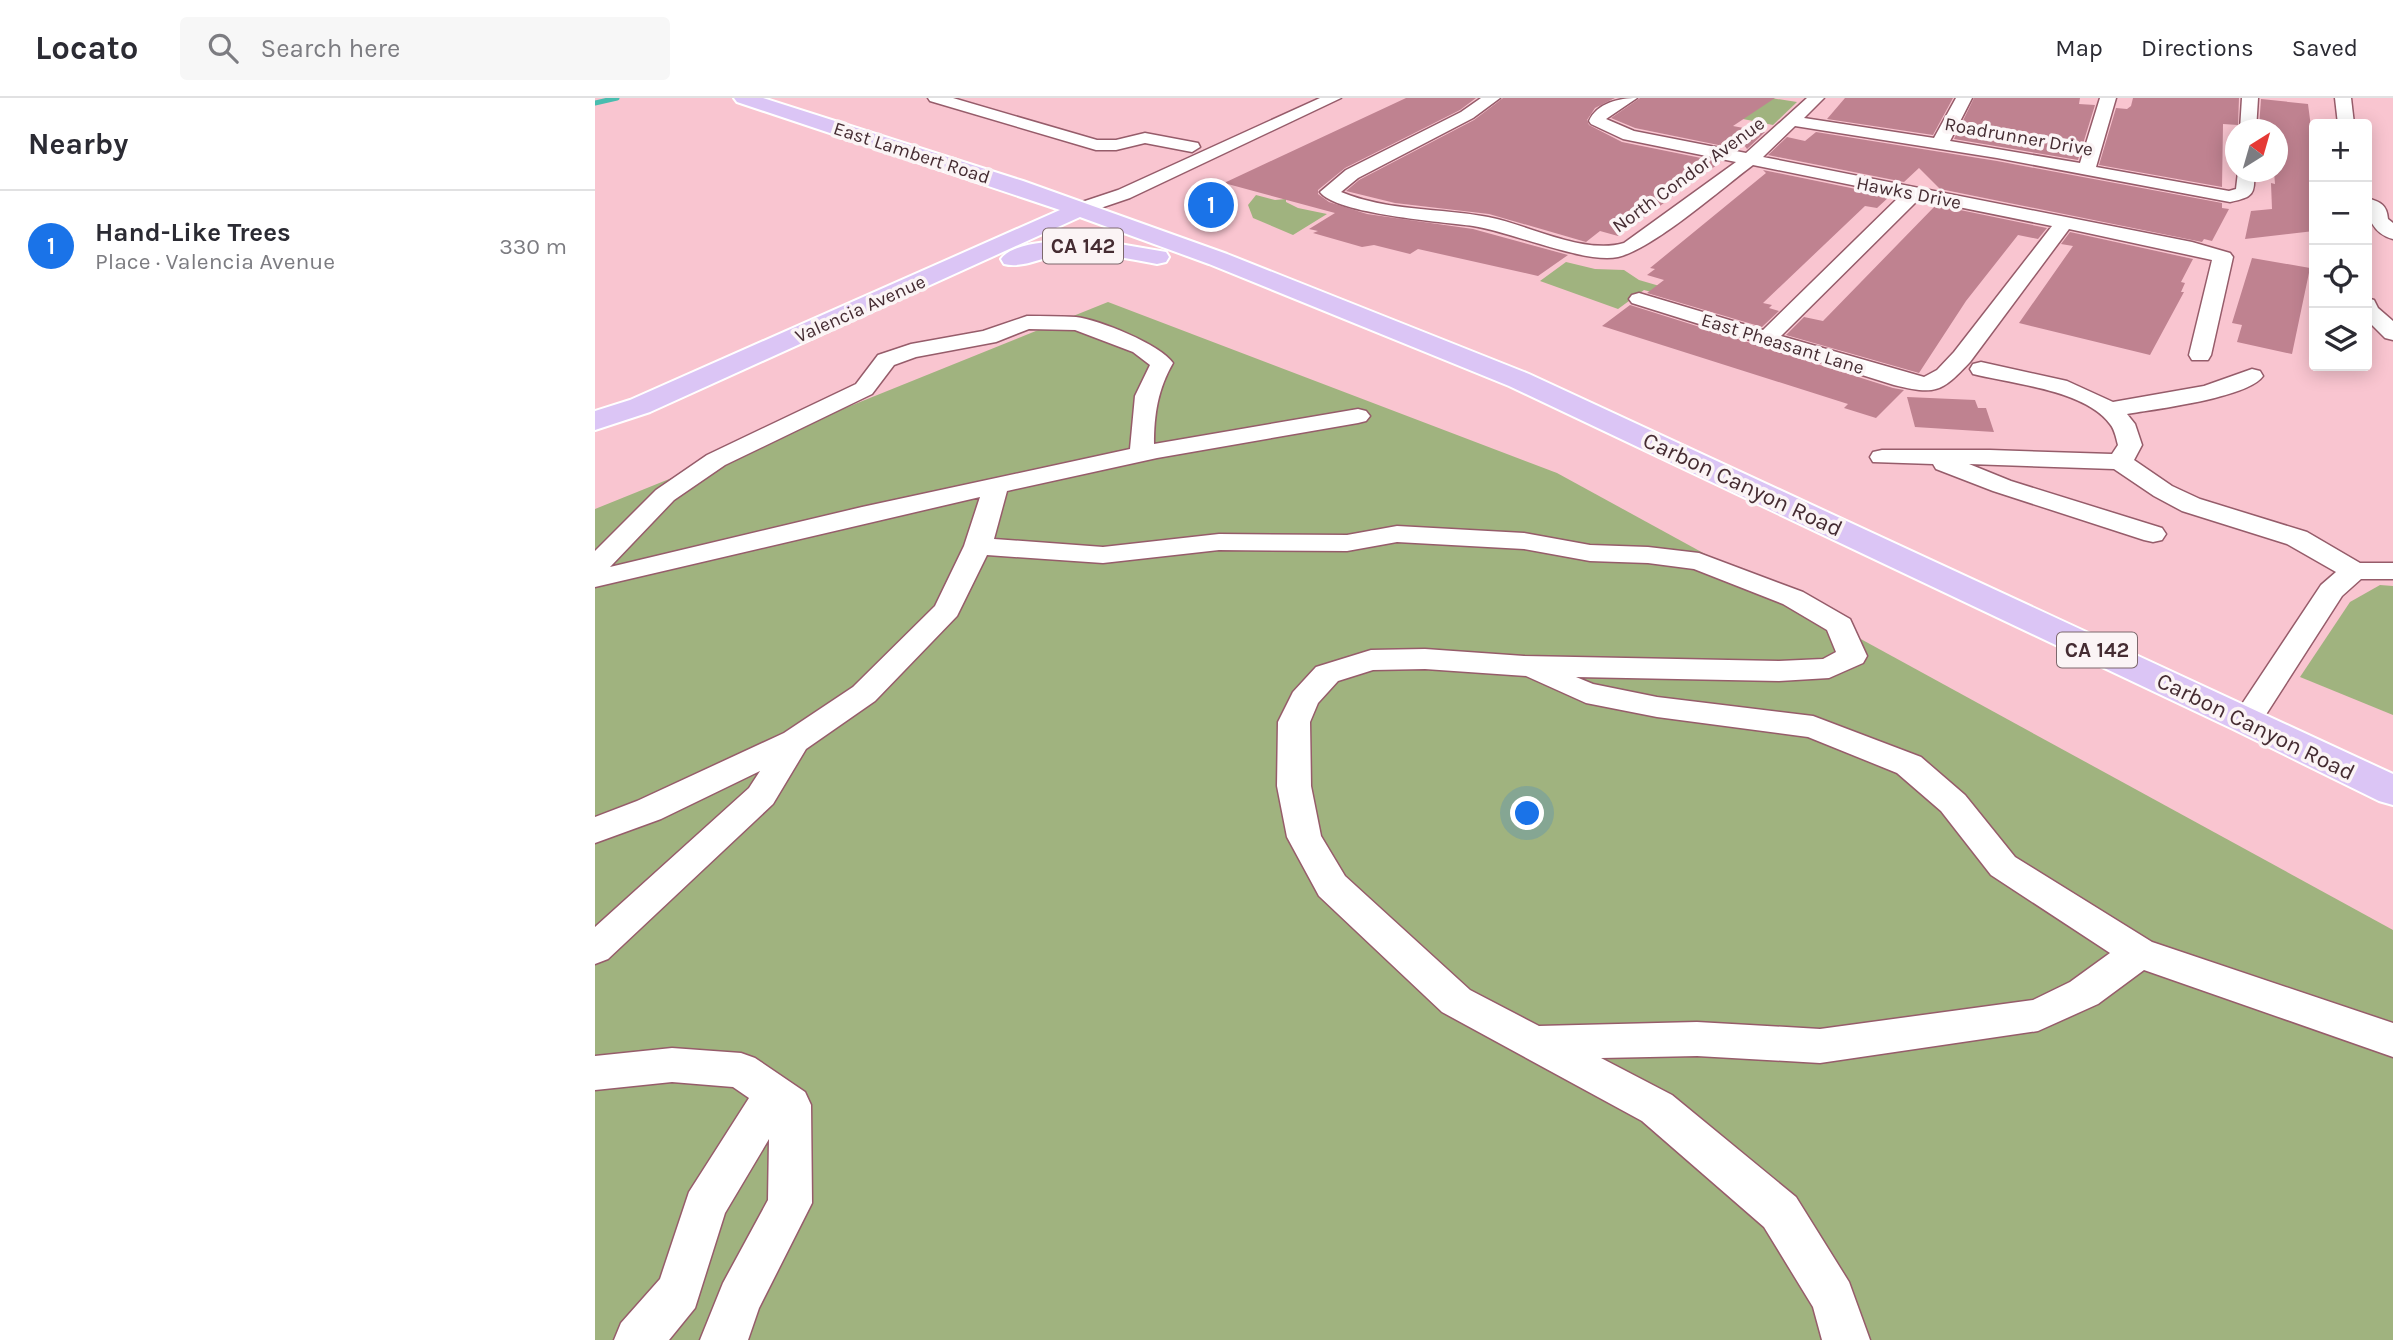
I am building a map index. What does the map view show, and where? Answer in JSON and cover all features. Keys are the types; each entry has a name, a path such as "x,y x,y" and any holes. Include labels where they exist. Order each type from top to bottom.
{"main road":[{"name":"East Lambert Road","path":"744,98 1080,209"},
{"name":"Carbon Canyon Road","path":"1080,209 1275,281 1518,380 2247,720 2393,791"},
{"name":"Valencia Avenue","path":"595,421 641,406 1080,209"},
{"name":"CA 142","path":"894,293 969,278 1021,256 1069,246 1110,247 1275,281"},
{"name":"Valencia Avenue","path":"595,435 641,406"}],"street":[{"path":"936,98 1096,145 1115,145 1145,138 1192,147"},
{"name":"Valencia Avenue","path":"1080,209 1102,188 1303,98"},
{"name":"Valencia Avenue","path":"1080,209 1124,194 1333,98"},
{"name":"North Condor Avenue","path":"1492,98 1467,115 1352,174 1329,192 1336,197 1379,208 1468,218 1591,251 1614,252 1631,247 1749,160 1816,98"},
{"name":"Hawks Drive","path":"1629,98 1599,116 1597,121 1629,135 2192,248 2223,257 2200,355"},
{"path":"1940,143 1964,98"},
{"path":"2087,169 2108,98"},
{"path":"2249,119 2250,98"},
{"path":"2343,98 2345,119"},
{"name":"Roadrunner Drive","path":"1793,121 1940,143 2236,197 2245,192 2246,182"},
{"path":"1767,338 1914,193"},
{"path":"2372,206 2378,209 2379,221 2393,233"},
{"name":"East Pheasant Lane","path":"1639,299 1902,380 1928,385 1945,375 1962,357 2064,223"},
{"path":"2368,308 2393,332"},
{"path":"595,567 665,495 716,460 864,389 886,360 911,351 989,337 1027,323 1078,324 1141,347 1162,363 1151,379 1142,413 1142,454"},
{"path":"1981,369 2056,386 2095,399 2123,424 2130,445 2120,462"},
{"path":"2107,410 2223,388 2245,382 2252,376"},
{"path":"595,579 1142,454 1358,416"},
{"path":"1881,457 2120,462 2162,491 2191,505 2297,538 2354,571 2393,571"},
{"path":"1927,457 2002,485 2153,534"},
{"path":"595,830 649,810 795,741 864,694 947,610 978,546 996,486"},
{"path":"978,546 1103,555 1219,541 1347,543 1397,534 1524,541 1590,553 1648,555 1699,561 1793,598 1840,625 1852,656 1829,668 1779,671 1524,666 1425,659 1371,660 1327,674 1304,699 1294,722 1294,786 1304,838 1332,886 1456,1001 1657,1108 1780,1212 1833,1298 1846,1340"},
{"path":"2247,720 2331,591 2354,571"},
{"path":"1524,666 1586,692 1645,705 1813,727 1909,765 1953,803 2003,866 2139,953 2393,1040"},
{"path":"595,949 761,796 795,741"},
{"path":"1536,1043 1697,1039 1820,1046 2038,1015 2084,993 2139,953"},
{"path":"595,1073 672,1065 741,1070 790,1105 790,1203 739,1299 724,1340"},
{"path":"638,1340 679,1292 705,1206 774,1094"}],"green space":[{"path":"1771,98 1797,102 1773,125 1688,108"},
{"path":"1256,195 1275,200 1286,199 1286,202 1298,208 1327,214 1293,235 1253,218 1248,205"},
{"path":"1566,262 1595,269 1624,270 1639,280 1663,287 1655,293 1644,290 1618,309 1540,281"},
{"path":"1108,302 1557,473 2393,930 2393,1340 595,1340 595,509"},
{"path":"2380,585 2393,586 2393,715 2300,677 2350,602"}],"building":[{"path":"1406,98 1476,98 1460,110 1345,168 1318,190 1318,194 1329,202 1367,214 1473,229 1568,255 1538,276 1418,249 1410,254 1374,245 1362,247 1313,233 1318,231 1309,229 1335,213 1224,183"},
{"path":"1503,98 1615,98 1595,108 1587,120 1589,125 1622,142 1721,162 1618,236 1600,231 1586,242 1489,214 1395,203 1346,191 1359,180 1474,120"},
{"path":"1640,98 1775,98 1733,126 1765,132 1747,149 1744,145 1738,149 1635,128 1611,118"},
{"path":"1845,98 1953,98 1933,135 1827,119"},
{"path":"1974,98 2080,98 2079,104 2095,105 2078,160 1954,139"},
{"path":"2133,98 2239,98 2238,119 2225,119 2223,124 2222,187 2099,165 2116,108 2127,109"},
{"path":"2261,99 2308,104 2309,232 2245,239 2251,211 2272,209 2271,183 2288,182 2288,119 2260,119"},
{"path":"1816,132 1997,161 2222,203 2222,208 2229,209 2212,241 2204,239 2202,242 1940,189 1919,168 1904,182 1768,155 1787,137 1805,141"},
{"path":"1763,170 1890,196 1877,208 1865,206 1763,303 1772,305 1769,308 1779,311 1762,327 1647,293 1664,280 1647,275 1655,269 1650,268 1766,173"},
{"path":"1936,205 2047,228 2038,239 2018,235 1966,301 1919,373 1786,335 1804,317 1823,321"},
{"path":"2070,232 2193,259 2181,282 2185,283 2181,292 2184,292 2150,355 2019,323 2073,246 2061,244"},
{"path":"2252,258 2309,268 2292,354 2237,342 2242,325 2232,323"},
{"path":"1630,305 1904,390 1876,418 1844,408 1848,404 1602,326"},
{"path":"1907,397 1975,400 1978,408 1986,408 1994,432 1915,427"}],"waterway":[{"path":"595,103 617,98"}],"place":[{"name":"Hand-Like Trees","path":"1211,205"}]}
